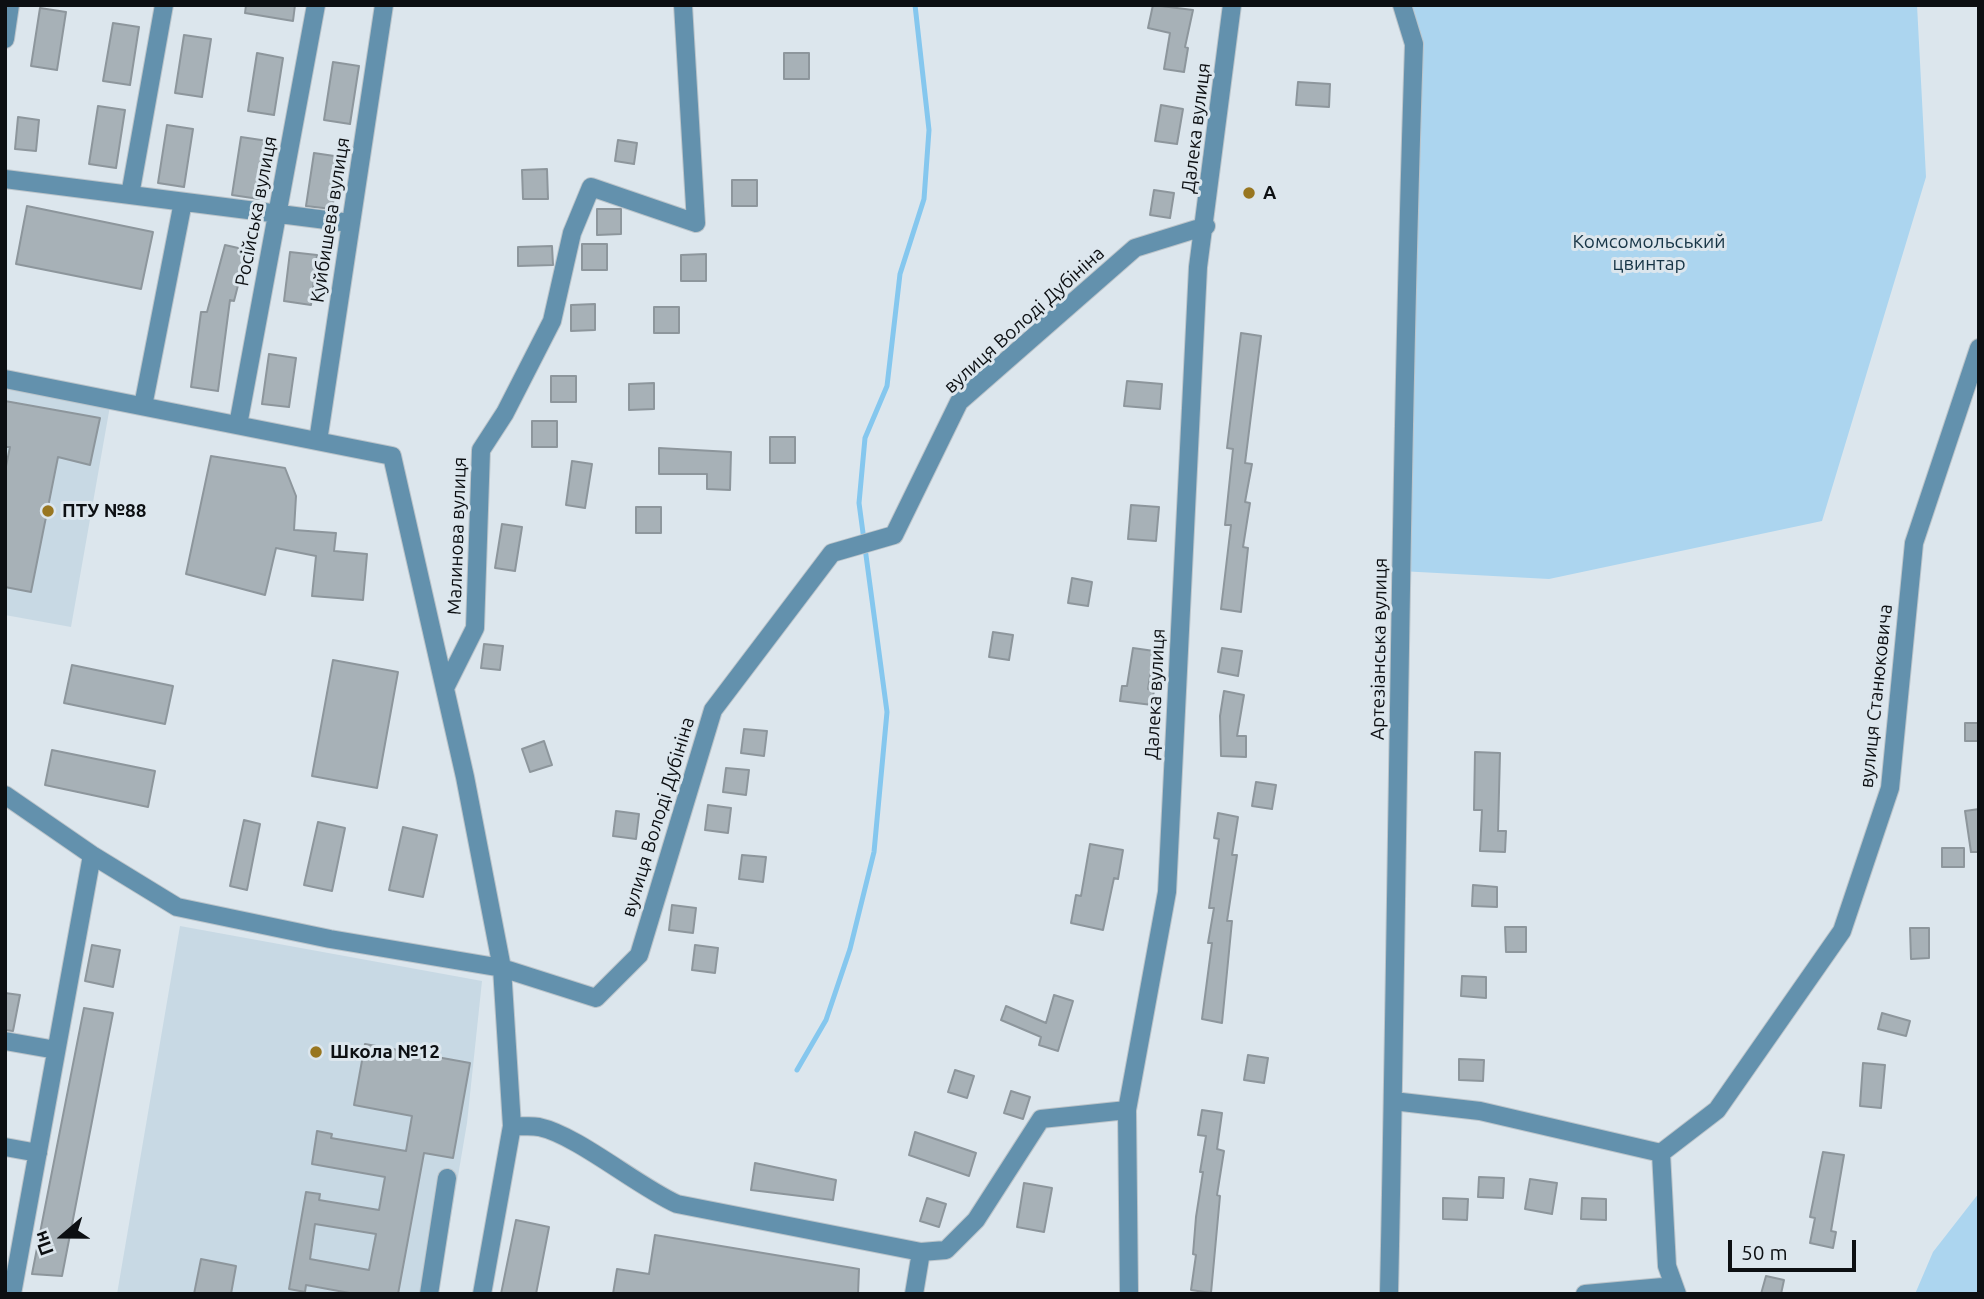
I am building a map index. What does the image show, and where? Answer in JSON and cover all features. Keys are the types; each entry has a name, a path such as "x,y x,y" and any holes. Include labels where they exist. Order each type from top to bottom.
{"street":[{"path":"5,40 10,5"},
{"path":"130,195 164,5"},
{"name":"Російська вулиця","path":"237,425 316,5"},
{"name":"Куйбишева вулиця","path":"318,441 384,5"},
{"name":"Малинова вулиця","path":"445,688 475,628 481,450 505,413 552,321 572,233 591,187 696,223 683,5"},
{"name":"Далека вулиця","path":"1129,1294 1126,1110 1167,891 1198,271 1206,226 1232,5"},
{"name":"Артезіанська вулиця","path":"1389,1294 1404,339 1413,44 1402,5"},
{"path":"6,184 130,195 350,223"},
{"path":"143,406 183,202"},
{"name":"вулиця Володі Дубініна","path":"502,968 596,998 639,955 713,710 832,553 894,535 958,402 1135,248 1206,226"},
{"name":"вулиця Станюковича","path":"1661,1153 1717,1110 1842,931 1890,788 1914,543 1979,348"},
{"name":"Малинова вулиця","path":"5,379 392,456 445,688 502,968"},
{"path":"5,795 92,855 177,907 330,939 502,968 512,1126 482,1294"},
{"path":"13,1294 12,1260 38,1153 92,855"},
{"path":"5,1041 56,1050"},
{"path":"1393,1101 1480,1111 1661,1153 1667,1266 1676,1290 1584,1294"},
{"path":"512,1126 540,1128 569,1139 649,1191 677,1205 921,1252 946,1250 976,1220 1041,1119 1126,1110"},
{"path":"5,1147 38,1153"},
{"path":"429,1294 447,1178"},
{"path":"914,1294 921,1252"}],"shaded area":[{"name":"ПТУ №88","path":"5,387 110,406 71,627 5,615"},
{"name":"Школа №12","path":"180,926 482,981 467,1123 438,1294 117,1294"}],"green space":[{"name":"Комсомольський цвинтар","path":"1393,5 1917,5 1926,177 1822,521 1549,579 1400,571 1414,44"},
{"path":"1979,1193 1979,1294 1915,1294 1933,1252"}],"building":[{"path":"246,5 295,5 293,21 245,13"},
{"path":"1153,5 1193,10 1185,47 1188,48 1184,72 1164,69 1170,33 1148,28"},
{"path":"40,8 66,12 57,70 31,66"},
{"path":"113,23 139,27 130,85 103,81"},
{"path":"184,35 211,39 202,97 175,93"},
{"path":"257,53 283,58 274,115 248,111"},
{"path":"784,53 809,53 809,79 784,79"},
{"path":"333,62 359,66 350,124 324,120"},
{"path":"1298,82 1330,84 1329,107 1296,105"},
{"path":"1161,105 1183,109 1177,144 1155,141"},
{"path":"98,106 125,110 116,168 89,164"},
{"path":"18,117 39,120 36,151 15,149"},
{"path":"167,125 193,129 184,187 158,183"},
{"path":"241,137 268,141 259,199 232,195"},
{"path":"618,140 637,143 634,164 615,161"},
{"path":"314,153 341,157 332,209 306,206"},
{"path":"547,169 548,199 523,199 522,170"},
{"path":"732,180 757,180 757,206 732,206"},
{"path":"1154,190 1174,193 1170,218 1150,215"},
{"path":"27,206 153,232 141,289 16,264"},
{"path":"597,209 621,209 621,234 597,235"},
{"path":"582,244 607,244 607,270 582,270"},
{"path":"225,245 247,250 234,301 230,300 218,391 191,387 201,312 207,312"},
{"path":"552,246 553,265 518,266 518,247"},
{"path":"290,252 317,255 311,305 284,301"},
{"path":"706,254 706,281 681,281 681,255"},
{"path":"595,304 595,330 571,331 571,305"},
{"path":"654,307 679,307 679,333 654,333"},
{"path":"1241,333 1261,336 1245,463 1252,464 1245,502 1250,503 1243,547 1248,548 1241,612 1221,609 1231,525 1225,525 1233,449 1227,448"},
{"path":"269,354 296,358 289,407 262,404"},
{"path":"551,376 576,376 576,402 551,402"},
{"path":"1127,381 1162,384 1160,409 1124,406"},
{"path":"654,383 654,409 629,410 629,384"},
{"path":"5,401 100,418 90,465 58,457 31,592 5,587 5,471 10,447 5,447"},
{"path":"532,421 557,421 557,447 532,447"},
{"path":"770,437 795,437 795,463 770,463"},
{"path":"659,448 731,452 730,490 707,489 707,474 659,474"},
{"path":"211,456 285,468 296,496 294,530 336,533 334,551 367,554 363,600 312,596 316,556 276,548 265,595 186,574"},
{"path":"572,461 592,464 585,508 566,505"},
{"path":"1131,505 1159,507 1156,541 1128,539"},
{"path":"636,507 661,507 661,533 636,533"},
{"path":"502,524 522,527 515,571 495,568"},
{"path":"1072,578 1092,582 1088,606 1068,603"},
{"path":"993,632 1013,635 1009,660 989,657"},
{"path":"484,644 503,646 500,670 481,668"},
{"path":"1133,648 1154,651 1148,689 1154,690 1152,705 1120,701 1122,686 1127,686"},
{"path":"1222,648 1242,651 1238,676 1218,672"},
{"path":"333,660 398,672 377,788 312,776"},
{"path":"72,665 173,686 165,724 64,703"},
{"path":"1224,691 1244,695 1237,736 1246,736 1246,757 1221,756 1220,716"},
{"path":"1965,723 1979,723 1979,741 1965,741"},
{"path":"744,729 767,731 764,756 741,753"},
{"path":"544,741 552,765 530,772 522,749"},
{"path":"52,750 155,771 148,807 45,785"},
{"path":"1475,752 1500,753 1498,831 1506,831 1505,852 1480,851 1482,810 1474,810"},
{"path":"726,768 749,770 746,795 723,792"},
{"path":"1256,782 1276,785 1272,809 1252,806"},
{"path":"708,805 731,808 728,833 705,830"},
{"path":"1979,809 1979,852 1971,852 1965,811"},
{"path":"616,811 639,814 636,839 613,836"},
{"path":"1218,813 1238,817 1232,855 1237,855 1227,921 1232,921 1222,1023 1202,1019 1212,943 1208,943 1214,908 1209,908 1219,839 1214,838"},
{"path":"244,820 260,824 247,890 230,886"},
{"path":"318,822 345,828 332,891 304,885"},
{"path":"403,827 437,835 423,897 389,890"},
{"path":"1090,844 1123,850 1118,879 1114,878 1103,930 1071,923 1076,895 1081,896"},
{"path":"1942,848 1964,848 1964,867 1942,867"},
{"path":"742,855 766,857 763,882 739,879"},
{"path":"1473,885 1497,887 1497,907 1472,906"},
{"path":"672,905 696,908 693,933 669,930"},
{"path":"1505,927 1526,927 1526,952 1506,952"},
{"path":"1910,928 1929,928 1929,958 1911,959"},
{"path":"92,945 120,950 113,987 85,981"},
{"path":"695,945 718,948 715,973 692,970"},
{"path":"1462,976 1486,977 1486,998 1461,996"},
{"path":"5,993 20,995 13,1031 5,1030"},
{"path":"1054,995 1073,1001 1058,1051 1039,1045 1041,1037 1001,1020 1006,1006 1046,1023"},
{"path":"84,1008 113,1013 62,1276 32,1274"},
{"path":"1882,1013 1910,1021 1906,1036 1878,1029"},
{"path":"365,1044 470,1063 453,1158 424,1153 398,1294 355,1294 306,1285 305,1292 289,1289 306,1192 320,1194 319,1200 379,1210 385,1177 312,1164 317,1131 332,1134 331,1138 406,1151 412,1116 354,1105","holes":["315,1224 376,1234 369,1270 310,1259"]},
{"path":"1248,1055 1268,1058 1264,1083 1244,1080"},
{"path":"1459,1059 1484,1060 1483,1081 1459,1080"},
{"path":"1863,1063 1885,1065 1881,1108 1860,1106"},
{"path":"955,1070 974,1076 967,1098 948,1092"},
{"path":"1011,1091 1030,1097 1023,1119 1004,1113"},
{"path":"1202,1110 1222,1113 1217,1149 1224,1151 1217,1195 1220,1196 1211,1293 1191,1290 1196,1255 1193,1254 1196,1217 1203,1172 1200,1172 1206,1136 1198,1135"},
{"path":"915,1132 976,1153 969,1176 909,1155"},
{"path":"1823,1152 1844,1155 1831,1231 1836,1232 1833,1248 1810,1243 1815,1218 1810,1217"},
{"path":"755,1163 836,1180 833,1200 751,1190"},
{"path":"1479,1177 1504,1178 1503,1198 1478,1197"},
{"path":"1530,1179 1557,1183 1552,1214 1525,1209"},
{"path":"1024,1183 1052,1188 1044,1232 1017,1227"},
{"path":"927,1198 946,1204 939,1227 920,1221"},
{"path":"1443,1198 1468,1199 1467,1220 1443,1219"},
{"path":"1582,1198 1606,1199 1606,1220 1581,1219"},
{"path":"516,1220 549,1227 536,1294 501,1294"},
{"path":"655,1235 859,1269 858,1294 613,1294 617,1269 649,1274"},
{"path":"201,1259 236,1266 231,1294 194,1294"},
{"path":"1766,1276 1784,1280 1781,1294 1761,1294"}],"waterway":[{"path":"797,1070 826,1020 850,949 874,852 887,712 859,503 865,438 887,386 900,274 924,199 929,130 915,5"}],"place":[{"name":"А","path":"1249,193"},
{"name":"ПТУ №88","path":"48,511"},
{"name":"Школа №12","path":"316,1052"}]}
